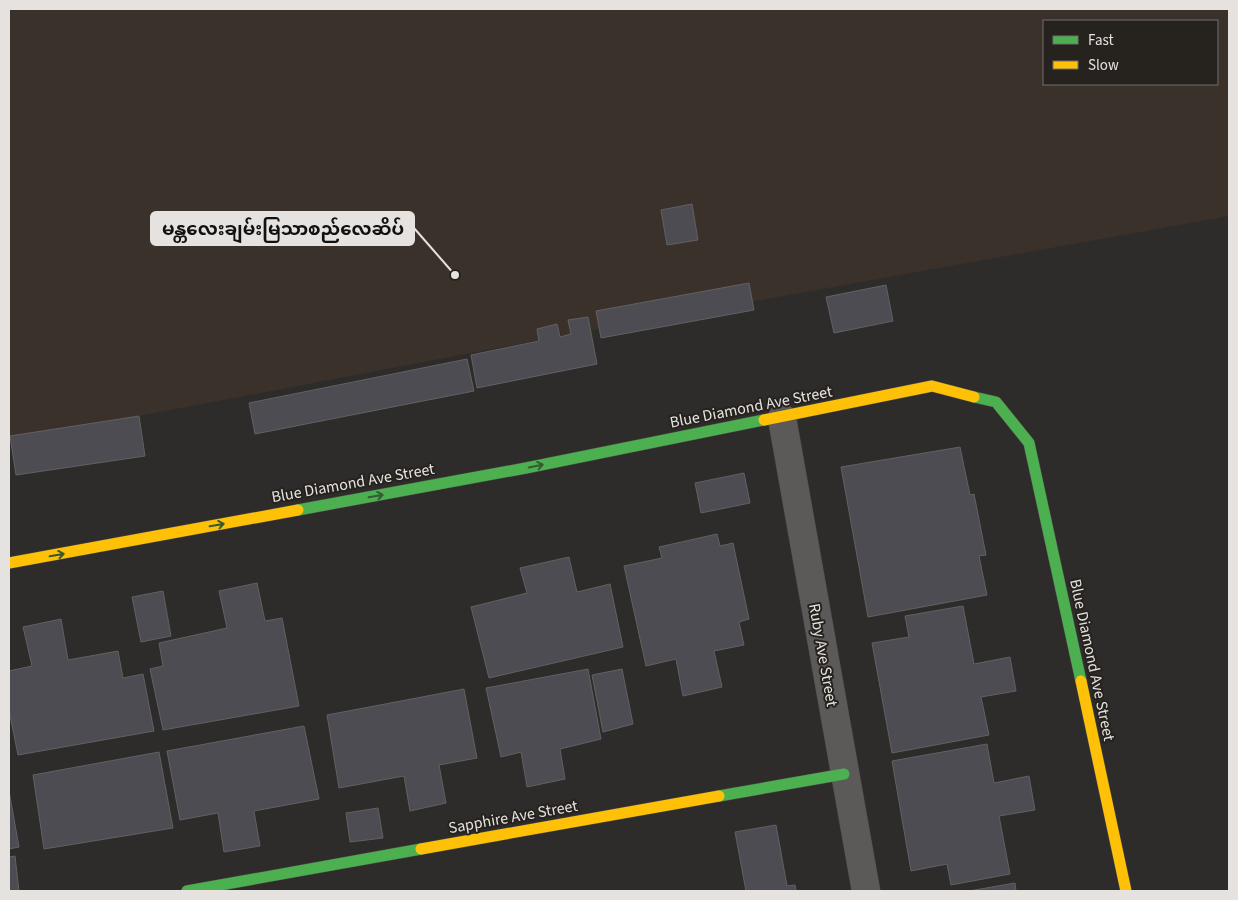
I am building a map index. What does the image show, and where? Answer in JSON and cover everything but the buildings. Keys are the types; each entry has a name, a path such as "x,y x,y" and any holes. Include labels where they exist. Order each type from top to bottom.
{"street":[{"name":"Blue Diamond Ave Street","path":"9,563 526,468 782,418 932,386 996,402 1029,443 1126,891"},
{"name":"Ruby Ave Street","path":"782,418 866,891"},
{"name":"Sapphire Ave Street","path":"188,891 844,774"}],"shaded area":[{"path":"9,9 1229,9 1229,216 571,334 139,416 9,436"}],"traffic: fast":[{"path":"974,397 996,402 1029,443 1081,681"},
{"path":"298,510 526,468 764,420"},
{"path":"719,796 844,774"},
{"path":"187,891 421,849"}],"traffic: slow":[{"path":"764,420 932,386 974,397"},
{"path":"9,563 298,510"},
{"path":"1081,681 1126,891"},
{"path":"421,849 719,796"}],"place":[{"name":"မန္တလေးချမ်းမြသာစည်လေဆိပ်","path":"455,275"}]}
